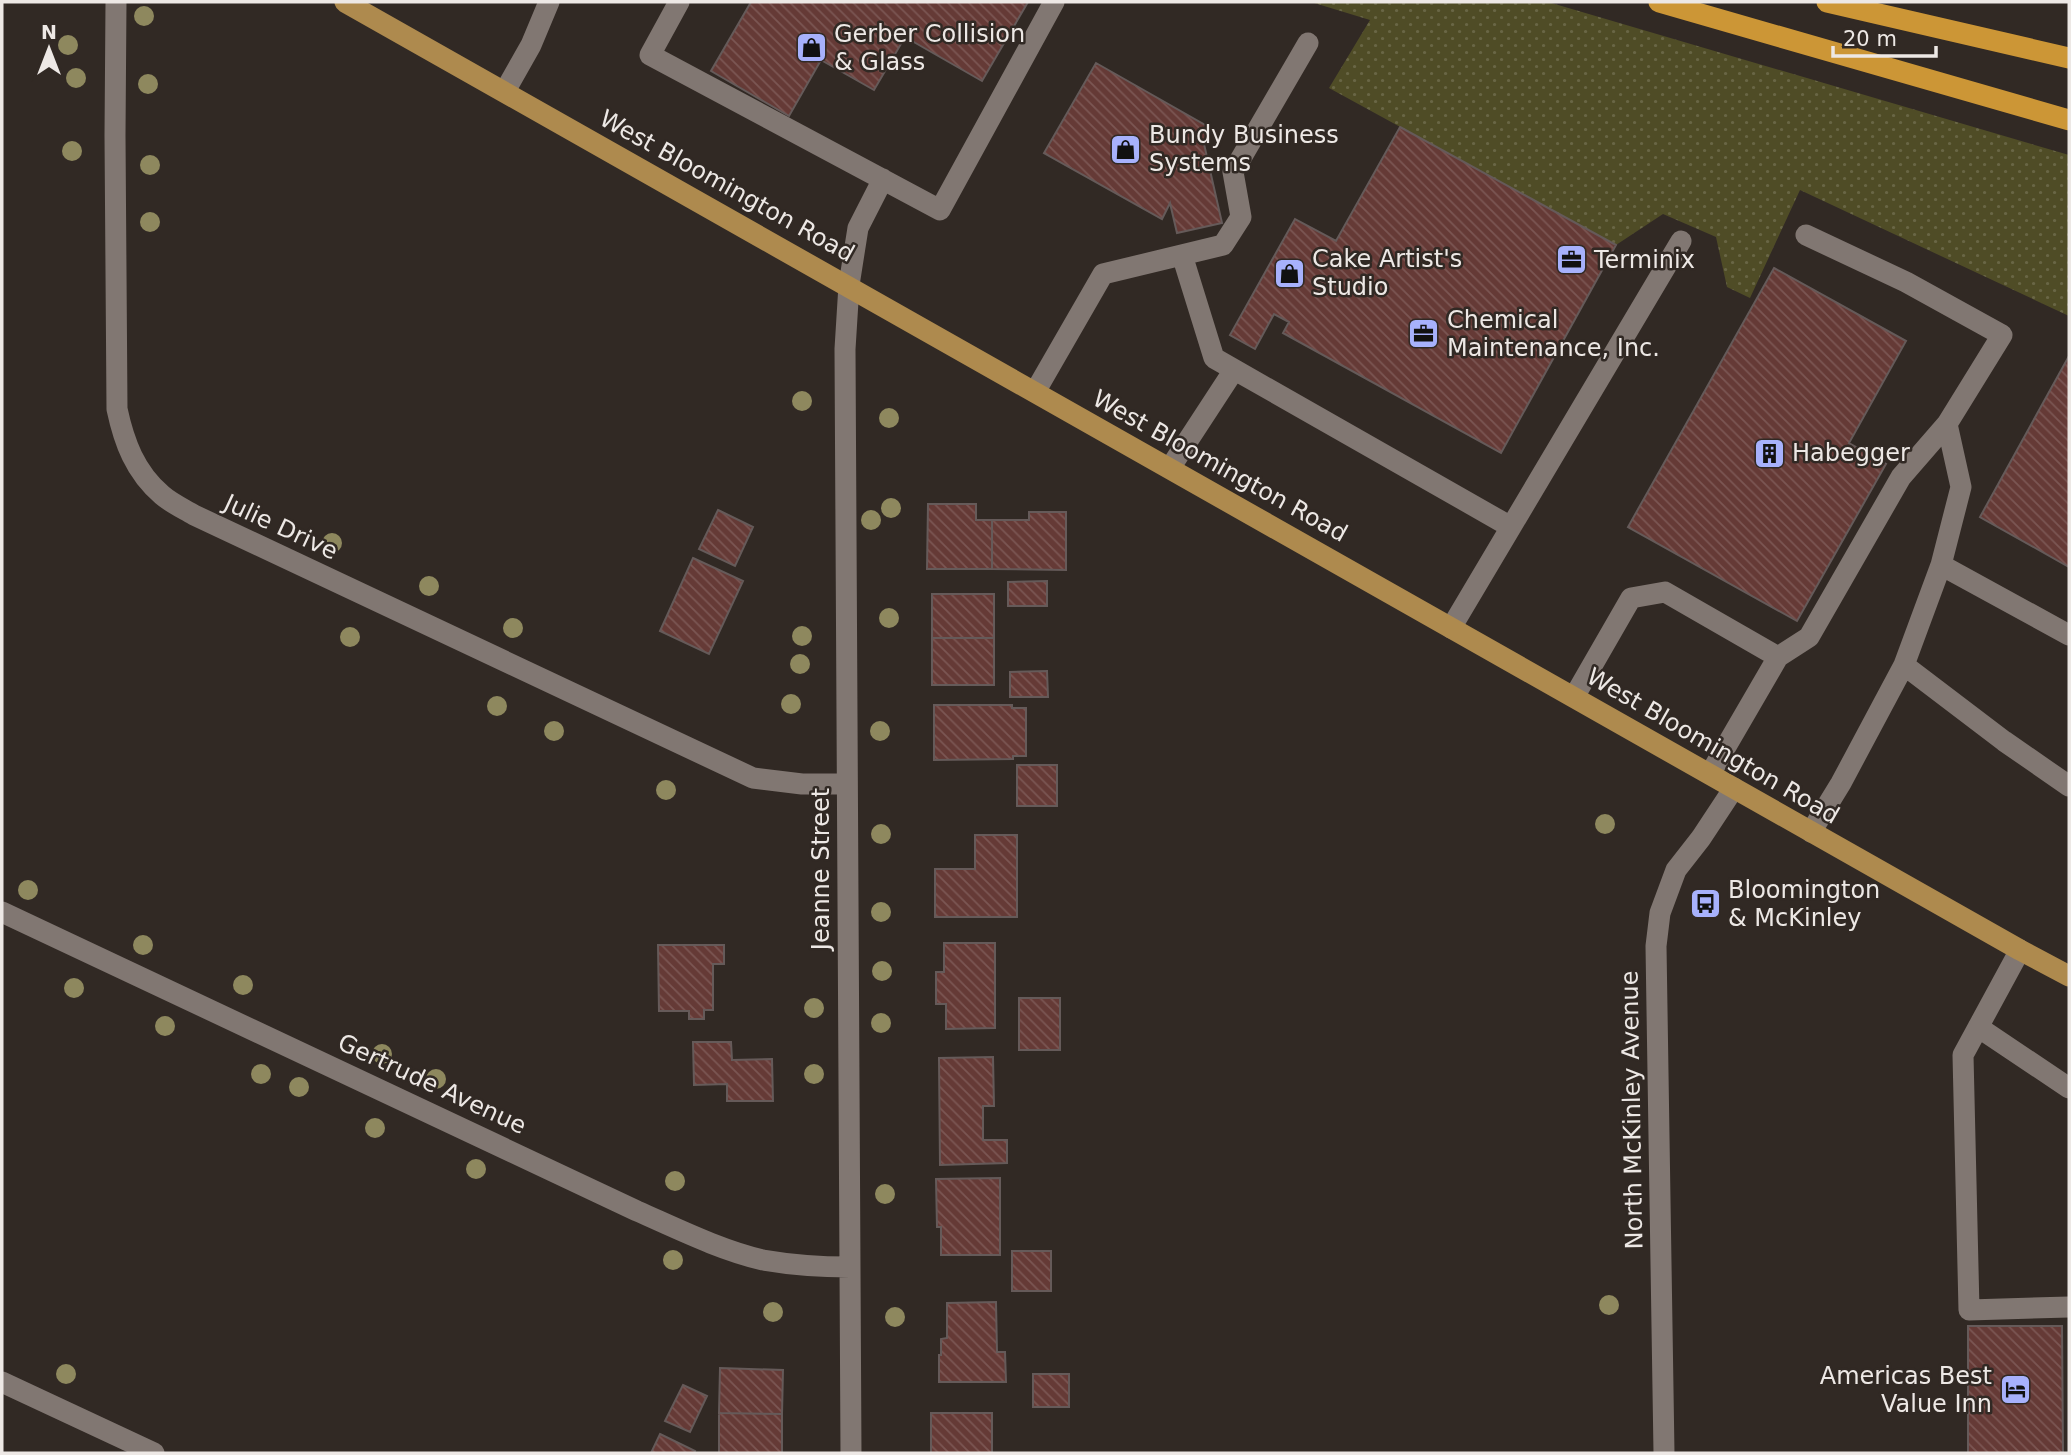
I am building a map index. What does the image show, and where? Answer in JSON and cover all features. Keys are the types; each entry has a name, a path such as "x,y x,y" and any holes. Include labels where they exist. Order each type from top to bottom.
{"highway":[{"path":"1659,2 2069,120"},
{"path":"1827,2 2069,58"}],"main road":[{"name":"West Bloomington Road","path":"345,2 2069,976"}],"street":[{"name":"Julie Drive","path":"116,2 117,409 123,436 139,470 163,496 194,515 753,778 803,785 846,784"},
{"path":"505,92 531,45 549,2"},
{"path":"679,2 650,55 940,210 1054,2"},
{"path":"1035,392 1103,274 1223,245 1241,217 1233,172 1308,43"},
{"name":"Jeanne Street","path":"851,1453 845,349 849,285 858,228 883,179"},
{"path":"1710,774 1778,657 1809,637 1901,477 1947,425 2003,335 1906,282 1806,235"},
{"path":"1451,628 1681,241"},
{"path":"1182,255 1214,358 1511,527"},
{"path":"1170,468 1234,370"},
{"path":"1811,832 1841,783 1904,665 1941,565 1961,487 1947,425"},
{"path":"1941,565 2069,635"},
{"path":"1574,697 1630,598 1665,592 1778,657"},
{"path":"1904,665 2004,741 2069,786"},
{"name":"North McKinley Avenue","path":"1664,1453 1656,946 1660,913 1676,870 1702,838 1734,788"},
{"name":"Gertrude Avenue","path":"2,912 708,1242 761,1259 806,1266 850,1267"},
{"path":"2020,950 1963,1055 1969,1310 2069,1307"},
{"path":"1978,1027 2069,1088"},
{"path":"2,1382 154,1453"}],"shaded area":[{"path":"1311,2 1548,2 2069,155 2069,316 1800,190 1750,298 1727,287 1716,237 1663,214 1616,245 1329,88 1370,20"}],"building":[{"name":"Gerber Collision & Glass","path":"751,2 1028,2 982,81 905,37 874,90 821,60 789,116 711,71"},
{"name":"Bundy Business Systems","path":"1096,63 1212,129 1204,144 1222,223 1177,233 1170,203 1162,219 1044,153"},
{"path":"1400,127 1616,245 1501,453 1283,333 1289,322 1274,314 1255,349 1230,335 1295,219 1336,241"},
{"name":"Habegger","path":"1774,268 1906,341 1849,443 1886,464 1797,621 1628,527"},
{"path":"2069,356 2069,567 1980,517"},
{"path":"928,504 976,504 976,520 992,520 992,569 927,569"},
{"path":"718,510 753,527 735,566 699,549"},
{"path":"1029,512 1066,512 1066,570 992,569 992,520 1029,520"},
{"path":"693,558 743,581 709,654 660,631"},
{"path":"1047,581 1047,606 1008,606 1008,582"},
{"path":"932,594 994,594 994,638 932,638"},
{"path":"932,638 994,638 994,685 932,685"},
{"path":"1047,671 1048,697 1010,697 1010,672"},
{"path":"934,705 1012,705 1012,708 1026,708 1026,756 1013,756 1013,759 934,760"},
{"path":"1017,765 1057,765 1057,806 1017,806"},
{"path":"975,835 1017,835 1017,917 935,917 935,869 975,869"},
{"path":"944,943 995,943 995,1028 946,1029 946,1004 936,1004 936,972 944,972"},
{"path":"658,945 724,945 724,964 713,964 713,1010 704,1010 704,1019 689,1019 689,1011 659,1011"},
{"path":"1019,998 1060,998 1060,1050 1019,1050"},
{"path":"693,1042 731,1042 732,1060 772,1059 773,1101 727,1101 727,1084 694,1085"},
{"path":"993,1057 994,1106 983,1106 983,1140 1007,1140 1007,1163 940,1165 939,1058"},
{"path":"1000,1178 1000,1255 941,1255 941,1227 937,1227 936,1179"},
{"path":"1012,1251 1051,1251 1051,1291 1012,1291"},
{"path":"996,1302 997,1352 1005,1352 1006,1382 939,1382 941,1339 947,1338 947,1303"},
{"name":"Americas Best Value Inn","path":"1968,1326 2062,1326 2063,1453 1968,1453"},
{"path":"720,1368 783,1370 782,1414 719,1413"},
{"path":"1033,1374 1069,1374 1069,1407 1033,1407"},
{"path":"683,1385 707,1396 690,1432 665,1421"},
{"path":"719,1413 782,1414 782,1453 719,1453"},
{"path":"931,1413 992,1413 992,1453 931,1453"},
{"path":"660,1434 695,1451 694,1453 651,1453"}],"place":[{"name":"Gerber Collision & Glass","path":"811,48"},
{"name":"Bundy Business Systems","path":"1126,149"},
{"name":"Terminix","path":"1571,260"},
{"name":"Cake Artist's Studio","path":"1289,273"},
{"name":"Chemical Maintenance, Inc.","path":"1424,334"},
{"name":"Habegger","path":"1769,453"},
{"name":"Bloomington & McKinley","path":"1705,904"},
{"name":"Americas Best Value Inn","path":"2015,1390"}]}
